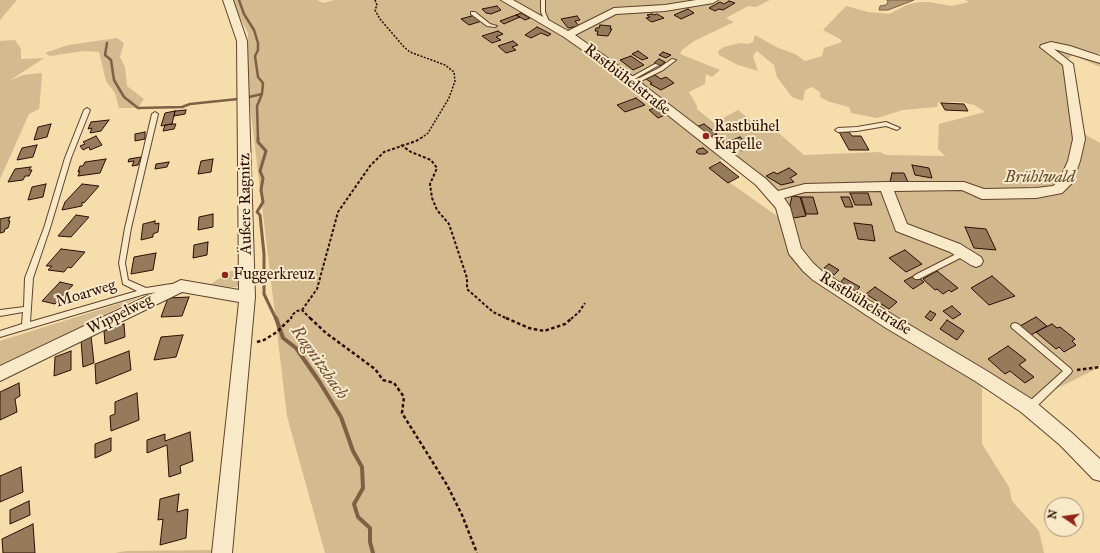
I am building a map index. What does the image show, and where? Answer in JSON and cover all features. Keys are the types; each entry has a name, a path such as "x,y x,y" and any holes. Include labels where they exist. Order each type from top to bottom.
{"street":[{"name":"Äußere Ragnitz","path":"222,553 247,297 242,41 228,0"},
{"name":"Rastbühelstraße","path":"506,0 568,35 631,81 761,182 775,196 783,207 794,250 808,267 818,276 1027,406 1067,440 1100,472"},
{"path":"568,35 614,11 665,8 712,0"},
{"path":"775,196 794,190 826,187 964,186 982,194 1036,193 1057,190 1065,183 1074,161 1079,139 1068,64 1045,46 1051,45 1066,48 1100,60"},
{"path":"886,186 901,227 955,248 976,261"},
{"path":"181,286 247,297"},
{"name":"Wippelweg","path":"0,374 181,286"}],"lane":[{"path":"543,0 543,12 548,24"},
{"path":"473,13 489,25 495,26"},
{"path":"631,81 674,60"},
{"path":"631,81 657,65"},
{"path":"26,326 29,278 47,228 68,158 87,110"},
{"path":"145,291 125,282 122,263 128,228 155,114"},
{"path":"838,130 858,129 886,124 897,128"},
{"path":"918,277 964,253"},
{"name":"Moarweg","path":"0,334 145,291 181,286"},
{"path":"0,313 27,309"},
{"path":"1015,326 1068,371 1034,403 1027,406"}],"path":[{"path":"242,346 264,340 277,332 297,311 302,310 317,289 338,212 370,166 384,152 416,141 428,133 449,98 455,81 454,72 445,65 410,52 404,47 380,19 375,10 377,4 375,0"},
{"path":"401,145 411,152 431,160 437,168 430,184 432,198 437,210 449,224 467,278 467,289 493,312 529,328 544,331 565,324 579,312 585,303"},
{"path":"302,310 326,333 375,369 383,380 394,383 404,397 402,413 447,485 462,515 477,553"},
{"path":"1068,371 1100,367"}],"green space":[{"path":"0,0 17,0 0,20"},
{"name":"Brühlwald","path":"231,0 317,0 323,3 334,0 770,0 756,7 748,6 726,18 734,22 694,41 682,50 680,54 720,70 712,77 706,74 705,84 689,92 697,106 697,109 714,123 738,110 755,124 766,122 804,155 880,152 886,155 945,156 938,149 939,124 985,112 974,105 962,102 938,102 937,107 903,110 877,118 851,113 849,107 830,102 820,97 820,92 812,87 805,90 803,101 792,97 777,77 774,65 757,51 753,56 758,71 738,65 719,55 718,51 724,47 740,43 748,44 753,42 755,35 776,47 795,54 805,61 822,56 824,48 842,42 840,39 823,30 846,6 868,12 889,14 909,4 920,2 952,6 969,2 965,0 1100,0 1100,54 1098,53 1100,67 1073,55 1062,63 1074,128 1100,143 1100,367 1020,407 982,382 982,444 1009,487 1012,501 1039,531 1044,553 325,553 287,416 248,88 248,33","holes":["723,158 776,201 780,210 777,216 709,168"]},
{"path":"117,38 124,43 120,57 125,67 127,86 144,99 138,108 119,108 115,93 106,81 99,52 84,51 50,56 45,53 68,45"},
{"path":"15,40 21,49 21,59 44,58 9,81 23,75 42,73 40,100 39,109 29,114 0,179 0,41"},
{"path":"230,271 239,271 239,285 236,287 229,287 211,284"},
{"path":"140,297 0,368 0,341"},
{"path":"218,550 218,553 115,553 126,551"}],"shaded area":[{"path":"887,0 914,0 888,10 879,10 880,6 886,5 888,2"}],"building":[{"path":"729,1 735,3 723,10 719,9 715,11 709,8 720,2 724,4"},
{"path":"497,6 501,10 491,14 486,13 482,9"},
{"path":"688,9 694,13 681,19 674,15"},
{"path":"521,13 530,18 525,20 516,15"},
{"path":"657,14 664,18 652,22 646,18 650,17 647,15"},
{"path":"475,15 482,21 469,25 461,19"},
{"path":"516,15 520,17 504,24 500,21"},
{"path":"577,16 580,20 575,21 579,26 568,28 561,19"},
{"path":"600,25 611,26 610,29 612,29 608,36 597,35 598,31 595,31"},
{"path":"537,27 551,34 548,36 541,33 531,38 525,35"},
{"path":"498,31 503,34 496,37 501,40 492,43 482,36"},
{"path":"513,41 518,45 512,47 516,50 506,53 498,46"},
{"path":"638,51 648,58 642,60 632,54"},
{"path":"663,52 671,55 666,58 659,55"},
{"path":"631,56 644,65 633,70 620,60"},
{"path":"659,59 665,62 660,66 654,63"},
{"path":"655,75 661,79 666,77 674,83 661,90 650,84 652,83 646,79"},
{"path":"636,98 645,105 625,112 617,105"},
{"path":"941,103 964,104 968,111 945,110"},
{"path":"657,107 665,115 658,118 649,110"},
{"path":"186,110 185,114 174,116 175,111"},
{"path":"175,111 172,124 161,126 165,113"},
{"path":"109,120 101,131 90,133 92,128 88,129 91,122"},
{"path":"51,124 47,137 34,140 38,127"},
{"path":"176,124 174,129 163,131 165,125"},
{"path":"704,124 717,134 708,138 696,127"},
{"path":"145,132 145,139 135,141 135,134"},
{"path":"839,132 849,132 852,136 861,136 869,150 849,150"},
{"path":"96,136 102,145 90,150 89,147 83,150 80,146 85,144 83,142"},
{"path":"740,137 752,147 742,151 730,141"},
{"path":"728,140 736,147 729,150 720,143"},
{"path":"37,145 33,157 17,160 22,148"},
{"path":"703,148 708,152 705,154 699,154 696,152 698,149"},
{"path":"141,157 138,165 132,166 134,161 128,162 129,159"},
{"path":"106,159 100,173 78,176 80,166 83,166 85,162"},
{"path":"213,159 211,172 198,174 201,161"},
{"path":"169,162 167,167 155,169 156,164"},
{"path":"720,162 739,177 728,183 709,168"},
{"path":"912,165 929,168 932,178 915,175"},
{"path":"31,167 29,170 32,170 29,176 25,176 23,180 8,182 15,169"},
{"path":"789,168 797,174 790,178 794,182 781,185 766,176 774,172 777,174"},
{"path":"892,173 904,173 908,182 890,182"},
{"path":"46,184 43,197 28,200 32,187"},
{"path":"82,184 99,186 84,203 82,202 82,206 62,210 65,202"},
{"path":"850,193 868,193 872,205 855,205"},
{"path":"792,196 800,197 806,216 793,218 790,205"},
{"path":"801,197 813,197 818,214 806,214"},
{"path":"841,197 849,197 853,207 845,207"},
{"path":"213,214 213,227 198,230 199,217"},
{"path":"76,215 89,217 71,237 58,236"},
{"path":"10,217 8,221 10,221 8,228 5,229 4,232 0,233 0,219"},
{"path":"155,221 155,224 159,223 158,232 153,234 153,237 141,240 143,224"},
{"path":"854,223 872,225 875,241 858,239"},
{"path":"965,227 986,229 996,250 974,248"},
{"path":"208,242 207,255 193,258 194,245"},
{"path":"61,249 85,252 71,268 68,267 64,272 48,270 52,266 46,266"},
{"path":"905,250 922,264 906,272 889,258"},
{"path":"156,253 153,270 131,274 134,257"},
{"path":"829,264 839,270 834,275 824,268"},
{"path":"937,271 958,288 951,292 949,290 943,294 937,289 935,290 923,279"},
{"path":"915,275 924,282 913,289 904,281"},
{"path":"992,276 1015,296 989,305 971,288"},
{"path":"844,278 860,287 855,292 840,283"},
{"path":"60,282 73,285 55,304 42,301"},
{"path":"875,287 897,302 889,309 866,294"},
{"path":"189,297 182,316 161,317 168,298"},
{"path":"952,306 961,314 953,319 943,311"},
{"path":"930,311 936,314 931,321 925,317"},
{"path":"1036,317 1047,326 1031,335 1020,326"},
{"path":"947,320 964,331 957,340 940,329"},
{"path":"124,324 125,337 105,344 104,331"},
{"path":"1052,324 1057,328 1060,327 1075,339 1072,341 1076,345 1064,352 1059,347 1056,349 1036,332"},
{"path":"183,335 176,357 154,360 161,337"},
{"path":"91,336 94,363 83,367 81,340"},
{"path":"1008,346 1026,360 1019,365 1034,377 1025,383 1010,371 1005,374 988,359"},
{"path":"71,351 71,370 54,376 55,357"},
{"path":"129,351 131,370 96,384 95,364"},
{"path":"19,383 20,396 15,399 17,412 0,420 0,392"},
{"path":"137,393 139,420 111,431 110,416 115,414 115,402"},
{"path":"190,432 193,461 180,466 181,473 169,477 167,445 147,453 147,440 165,434 165,441"},
{"path":"111,438 111,451 95,458 95,444"},
{"path":"21,467 23,492 0,502 0,476"},
{"path":"179,494 177,512 188,509 186,538 160,545 163,519 158,520 160,499"},
{"path":"29,501 30,515 10,524 10,510"},
{"path":"33,524 35,553 3,553 2,539"}],"waterway":[{"name":"Ragnitzbach","path":"239,0 244,14 254,30 258,43 258,50 255,56 258,77 263,83 262,94"},
{"path":"107,43 105,55 111,60 114,80 124,97 138,108 182,107 190,104 238,99"},
{"path":"249,97 262,94"},
{"name":"Ragnitzbach","path":"258,139 257,106 262,94"},
{"name":"Ragnitzbach","path":"258,139 258,142 266,151 260,171 263,178 261,190 263,202 257,212 260,215 264,254 264,294 276,319"},
{"name":"Ragnitzbach","path":"276,318 283,338 296,348 319,381 341,417 353,451 362,467 363,488 354,504 358,517 370,528 370,542 373,553"}],"place":[{"name":"Rastbühel Kapelle","path":"706,136"},
{"name":"Fuggerkreuz","path":"225,275"}]}
